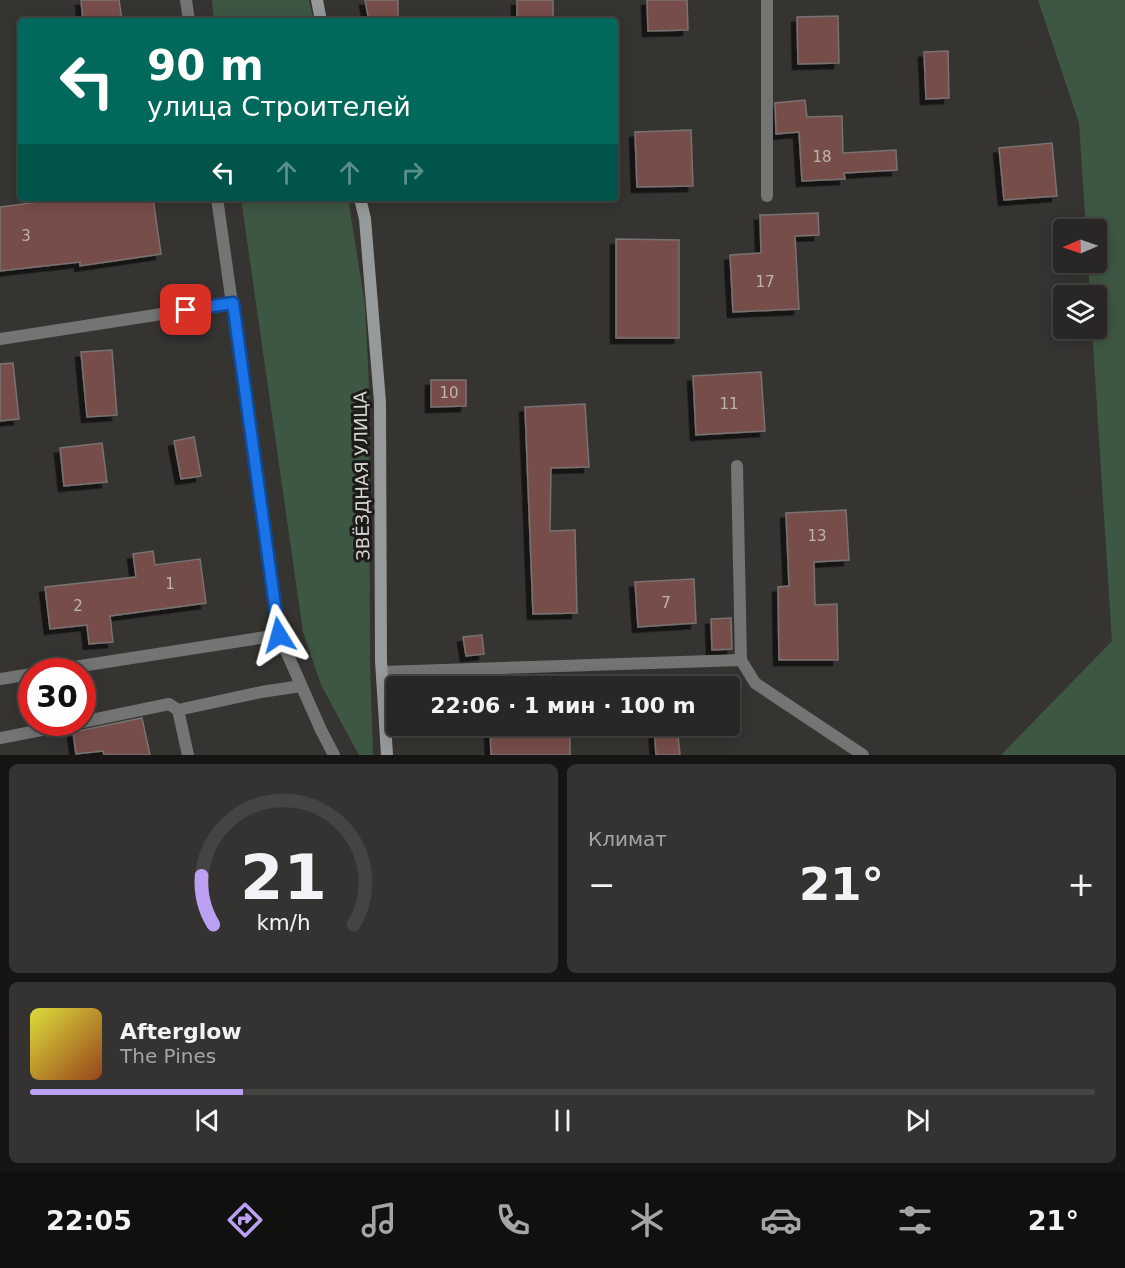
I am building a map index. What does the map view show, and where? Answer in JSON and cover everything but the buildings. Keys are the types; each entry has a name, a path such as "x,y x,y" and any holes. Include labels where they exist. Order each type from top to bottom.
{"street":[{"path":"186,0 189,18"},
{"path":"317,0 320,18"},
{"path":"767,0 767,196"},
{"path":"217,201 279,635 334,755"},
{"name":"ЗВЁЗДНАЯ УЛИЦА","path":"361,201 365,219 380,402 382,672 387,755"},
{"path":"0,339 233,303"},
{"path":"736,466 741,660 755,683 863,754"},
{"path":"96,664 279,635"},
{"path":"382,672 741,660"},
{"path":"0,679 18,676"},
{"path":"96,719 170,705 178,710 301,686"},
{"path":"178,710 188,755"},
{"path":"0,738 18,735"}],"green space":[{"path":"212,0 309,0 313,18 214,18"},
{"path":"1038,0 1125,0 1125,755 1001,755 1112,641 1093,339 1107,339 1107,285 1089,285 1089,273 1107,273 1107,219 1085,219 1079,123"},
{"path":"241,201 348,201 365,305 369,385 370,661 373,755 359,755 321,685 303,632"}],"route":[{"path":"186,310 233,303 279,635"}]}
